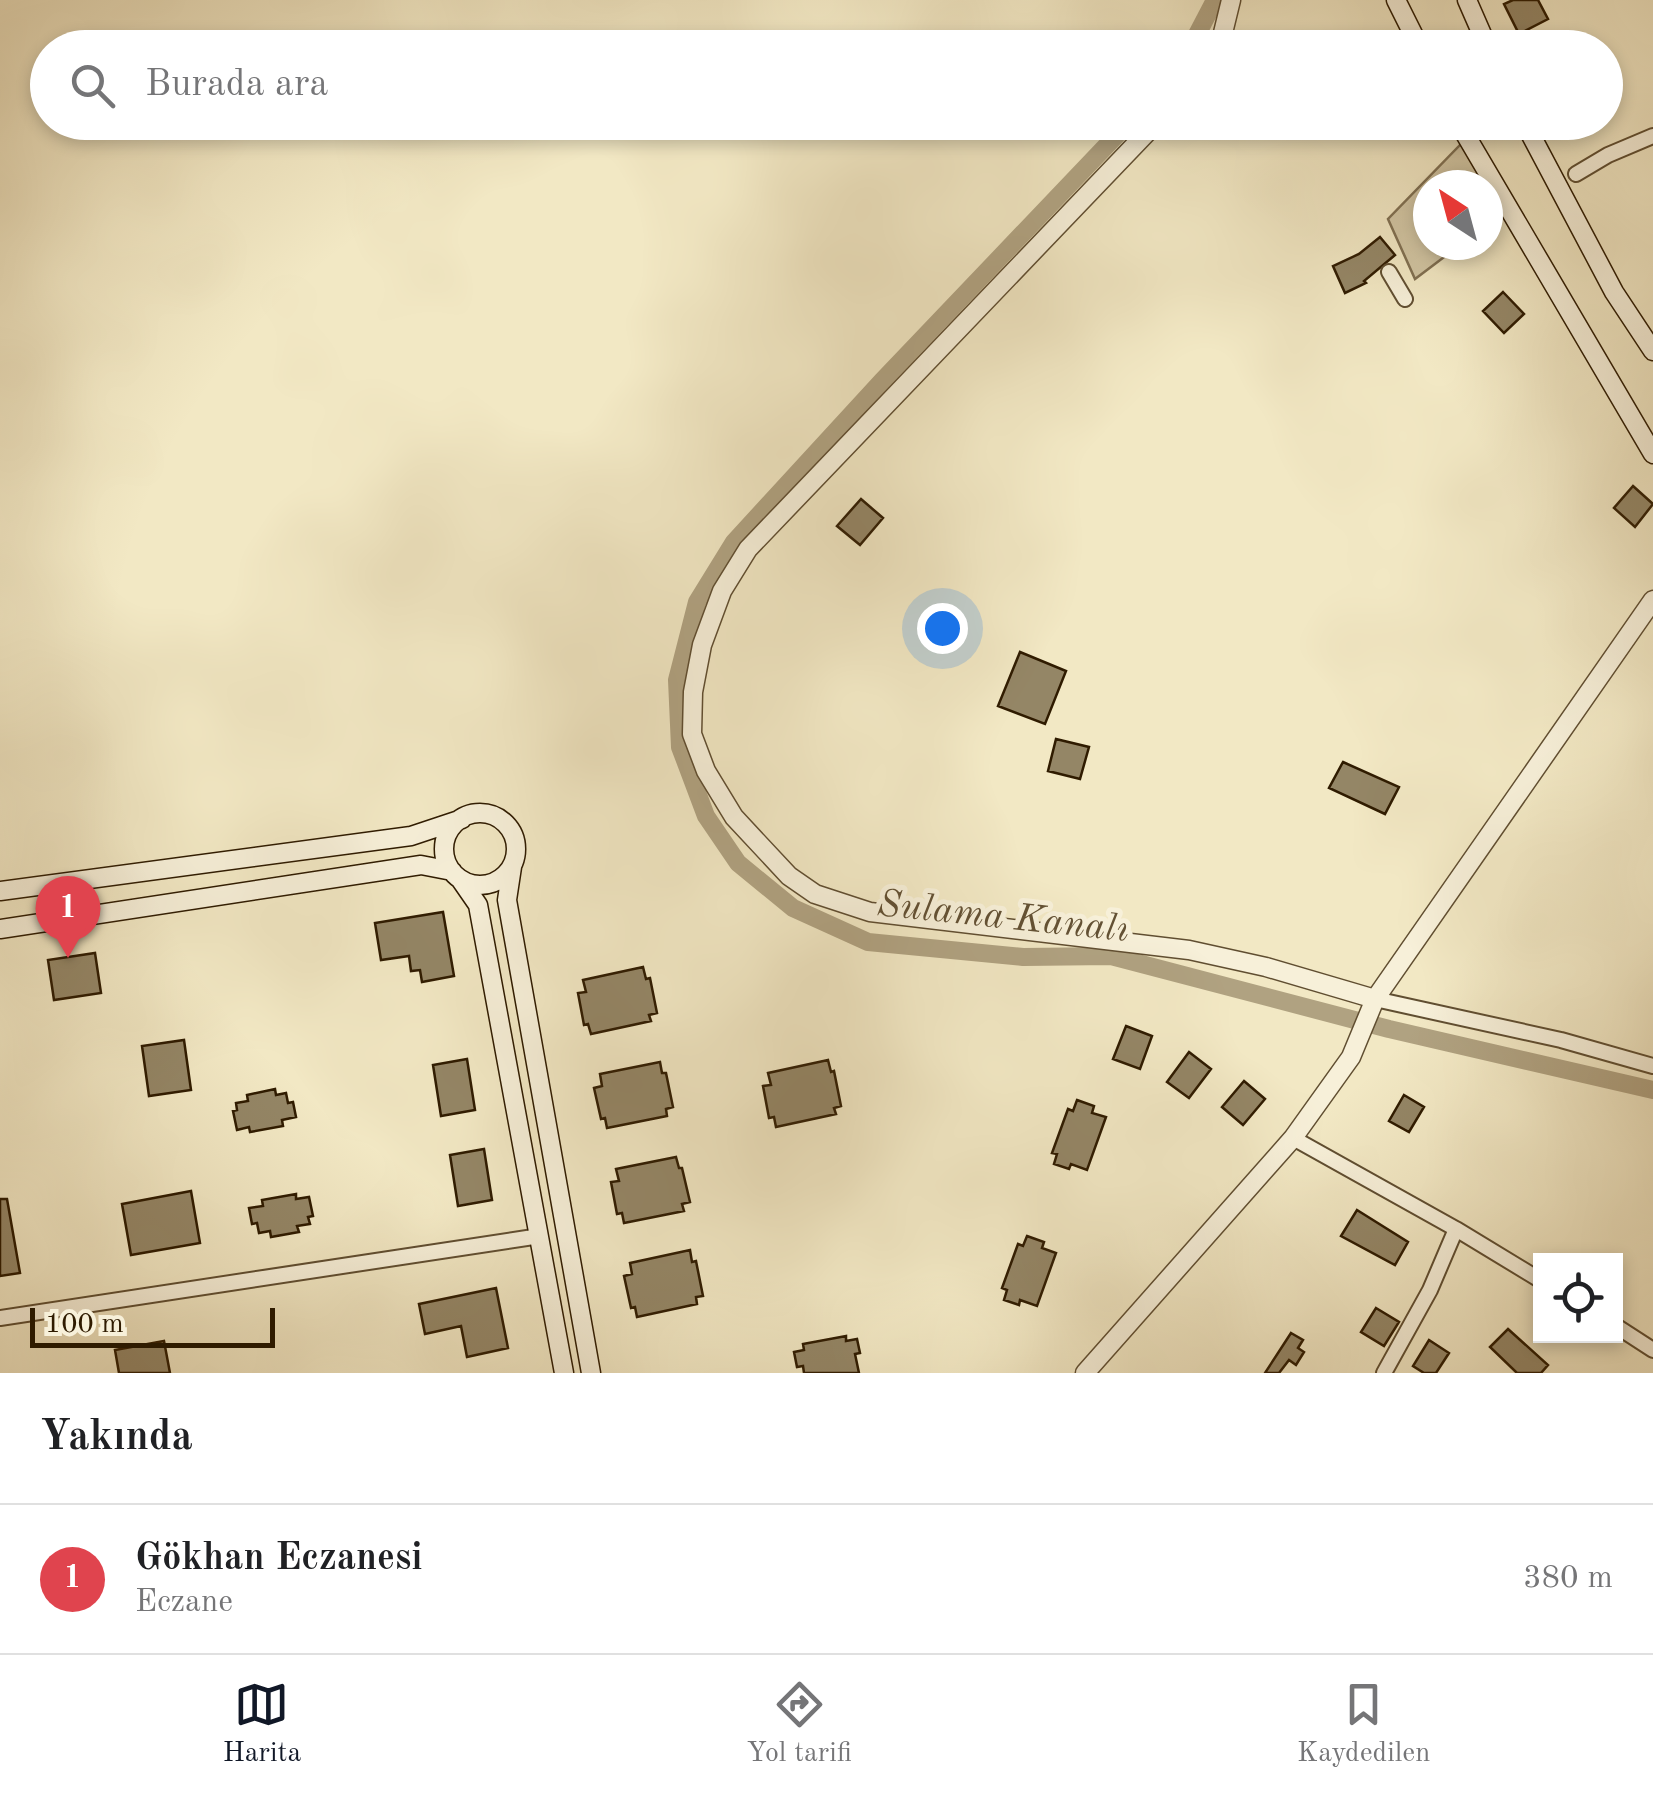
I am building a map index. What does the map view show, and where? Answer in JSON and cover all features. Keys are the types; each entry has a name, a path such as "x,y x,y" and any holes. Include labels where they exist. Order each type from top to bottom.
{"main road":[{"path":"1225,30 1232,0"},
{"path":"1396,0 1411,30"},
{"path":"1466,0 1480,30"},
{"path":"1140,140 748,549 722,590 702,645 693,692 692,734 706,770 734,817 788,876 815,894 870,912 1188,950 1266,967 1373,1004"},
{"path":"1469,140 1653,454"},
{"path":"1534,140 1614,292 1653,351"},
{"path":"1085,1373 1293,1138 1352,1056 1373,1004 1651,608"},
{"path":"0,891 411,836 484,813 506,823 516,844 507,900 591,1373"},
{"path":"462,818 452,826 444,848 456,875 478,905 564,1373"},
{"path":"0,929 421,865 456,875 471,884 495,882 512,866"}],"street":[{"path":"1576,174 1653,136"},
{"path":"1389,272 1405,299"},
{"path":"1373,1004 1561,1040 1653,1066"},
{"path":"1293,1138 1456,1228 1533,1276"},
{"path":"1384,1373 1430,1290 1456,1228"},
{"path":"0,1318 540,1236"},
{"path":"1623,1331 1653,1350"}],"shaded area":[{"path":"1461,144 1477,170 1436,170"},
{"path":"1413,193 1413,260 1440,260 1415,279 1388,219"}],"building":[{"path":"1538,0 1548,19 1527,30 1517,30 1504,4"},
{"path":"1380,237 1395,255 1366,283 1345,293 1333,266 1359,254"},
{"path":"1503,292 1524,314 1504,333 1483,311"},
{"path":"1633,486 1653,504 1635,527 1614,508"},
{"path":"861,499 883,518 860,545 837,526"},
{"path":"1020,652 1066,671 1045,724 998,706"},
{"path":"1056,739 1089,747 1080,779 1048,771"},
{"path":"1343,762 1399,787 1385,814 1329,788"},
{"path":"443,912 454,976 422,982 420,970 411,971 409,956 381,960 375,923"},
{"path":"95,953 101,993 54,1000 48,960"},
{"path":"643,967 646,979 650,978 657,1013 649,1015 651,1021 591,1034 588,1024 584,1025 578,993 586,992 583,980"},
{"path":"1126,1026 1152,1036 1140,1069 1113,1059"},
{"path":"184,1040 191,1090 149,1096 142,1046"},
{"path":"1189,1052 1211,1069 1189,1098 1167,1082"},
{"path":"467,1059 475,1110 441,1116 433,1065"},
{"path":"828,1060 841,1106 834,1108 836,1114 776,1127 774,1117 769,1118 763,1086 771,1085 768,1073"},
{"path":"660,1062 673,1107 666,1109 667,1116 607,1128 594,1088 602,1086 600,1074"},
{"path":"1244,1081 1265,1099 1243,1125 1222,1107"},
{"path":"275,1089 276,1095 286,1093 288,1103 293,1102 296,1117 282,1120 283,1126 250,1132 249,1127 237,1130 233,1111 237,1110 236,1103 248,1101 247,1095"},
{"path":"1404,1095 1424,1107 1409,1132 1389,1121"},
{"path":"1077,1100 1094,1106 1092,1113 1106,1117 1087,1170 1071,1164 1069,1169 1054,1164 1057,1154 1052,1153 1068,1109 1073,1111"},
{"path":"484,1149 492,1200 458,1206 450,1155"},
{"path":"676,1157 690,1202 682,1204 684,1211 624,1223 622,1213 617,1214 611,1182 619,1181 616,1169"},
{"path":"191,1191 200,1243 131,1255 122,1204"},
{"path":"296,1194 296,1199 309,1197 313,1216 308,1217 310,1224 297,1226 299,1232 271,1237 270,1231 259,1233 257,1223 252,1224 249,1208 263,1206 262,1200"},
{"path":"0,1199 7,1199 20,1273 0,1276"},
{"path":"1357,1210 1408,1242 1395,1265 1341,1236"},
{"path":"1027,1236 1044,1242 1042,1248 1056,1253 1037,1306 1004,1300 1007,1290 1002,1288 1018,1244 1023,1246"},
{"path":"690,1250 703,1296 696,1297 697,1304 637,1317 624,1276 632,1274 630,1263"},
{"path":"496,1288 508,1348 467,1357 461,1326 425,1334 419,1304"},
{"path":"1376,1308 1399,1322 1384,1346 1361,1332"},
{"path":"1508,1329 1548,1365 1541,1373 1517,1373 1490,1347"},
{"path":"1291,1333 1303,1340 1298,1348 1304,1352 1296,1365 1289,1360 1279,1373 1265,1373"},
{"path":"846,1336 846,1341 857,1339 859,1373 804,1373 803,1366 797,1367 794,1352 804,1350 803,1344"},
{"path":"1429,1340 1449,1353 1436,1373 1424,1373 1413,1366"},
{"path":"164,1341 170,1373 119,1373 115,1350"}],"waterway":[{"name":"Sulama Kanalı","path":"1199,30 1215,0"},
{"name":"Sulama Kanalı","path":"1112,140 734,542 697,602 677,680 680,747 706,816 738,863 793,908 868,942 1023,957 1111,956 1389,1029 1653,1090"}],"place":[{"name":"Gökhan Eczanesi","path":"68,958"}]}
